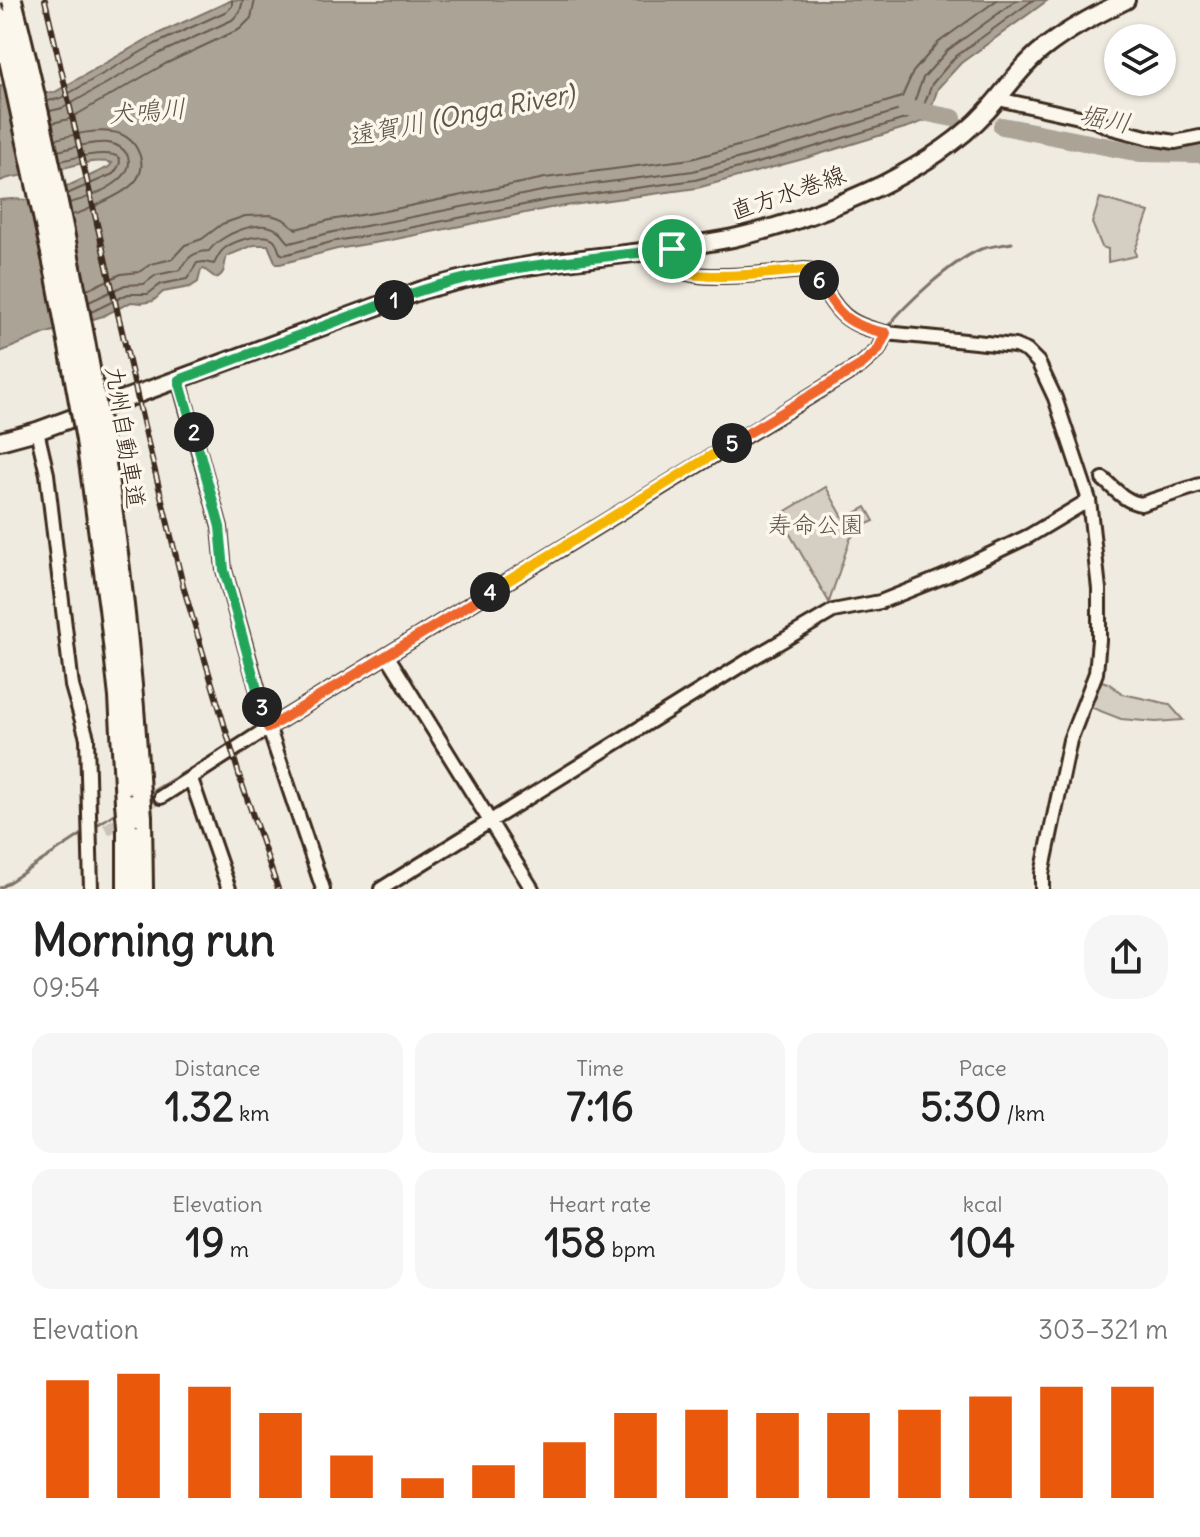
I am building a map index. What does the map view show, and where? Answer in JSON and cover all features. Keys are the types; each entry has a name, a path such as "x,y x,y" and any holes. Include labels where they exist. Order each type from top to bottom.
{"highway":[{"name":"九州自動車道","path":"12,0 72,273 94,438 119,697 143,889"},
{"name":"九州自動車道","path":"0,18 94,438"},
{"name":"九州自動車道","path":"127,889 134,822"}],"main road":[{"name":"直方水巻線","path":"0,441 37,431 422,290 471,276 533,265 672,249 736,237 794,220 873,189 957,139 1042,50 1091,18 1126,0"}],"street":[{"path":"998,99 1093,120 1150,138 1175,142 1200,137"},
{"path":"672,249 677,265 686,273 737,276 814,271 831,302 845,319 867,329 1015,346 1027,351 1038,362 1055,398 1089,500 1099,589 1096,673 1070,740 1042,874 1042,889"},
{"path":"161,797 267,724 387,655 861,365 878,350 886,333"},
{"path":"179,380 220,527 224,570 267,724 323,889"},
{"path":"37,431 47,474 72,686 87,738 91,889"},
{"path":"1103,479 1126,499 1141,504 1200,485"},
{"path":"381,889 833,611 880,602 954,572 1029,536 1089,500"},
{"path":"387,655 532,889"},
{"path":"191,779 229,889"},
{"path":"91,833 106,830"}],"green space":[{"path":"1100,198 1149,212 1135,250 1136,256 1108,262 1108,249 1102,247 1092,223"},
{"name":"寿命公園","path":"826,487 844,519 866,507 874,521 860,527 850,539 829,602 779,515"},
{"path":"1098,680 1123,694 1169,704 1183,720 1156,722 1121,719 1090,707"}],"water":[{"path":"232,0 1048,0 961,63 938,88 927,120 911,126 697,188 550,208 337,249 280,264 276,264 268,245 254,245 227,256 223,271 216,278 201,270 198,282 190,287 163,292 153,301 131,302 103,316 44,334 0,352 0,200 28,200 40,193 70,185 112,163 84,163 0,181 0,86 39,94 55,92 151,37"}],"waterway":[{"name":"堀川","path":"907,109 953,118"},
{"name":"堀川","path":"1002,126 1140,153 1200,154"},
{"path":"885,330 916,296 956,263 981,249 1012,243"},
{"path":"660,481 862,357"},
{"path":"148,794 238,740"},
{"path":"94,827 117,812"},
{"path":"0,888 84,833"}],"tunnel":[{"path":"106,830 161,797"}],"railway":[{"path":"45,0 184,589 240,778 278,889"}],"route":[{"path":"672,249 677,265 686,273 737,276 814,271 831,302 845,319 886,333 878,350 861,365 268,728 224,570 220,527 179,380 422,290 471,276 533,265 672,249"}],"water label":[{"name":"犬鳴川","path":"147,111"},
{"name":"遠賀川 (Onga River)","path":"461,115"}]}
